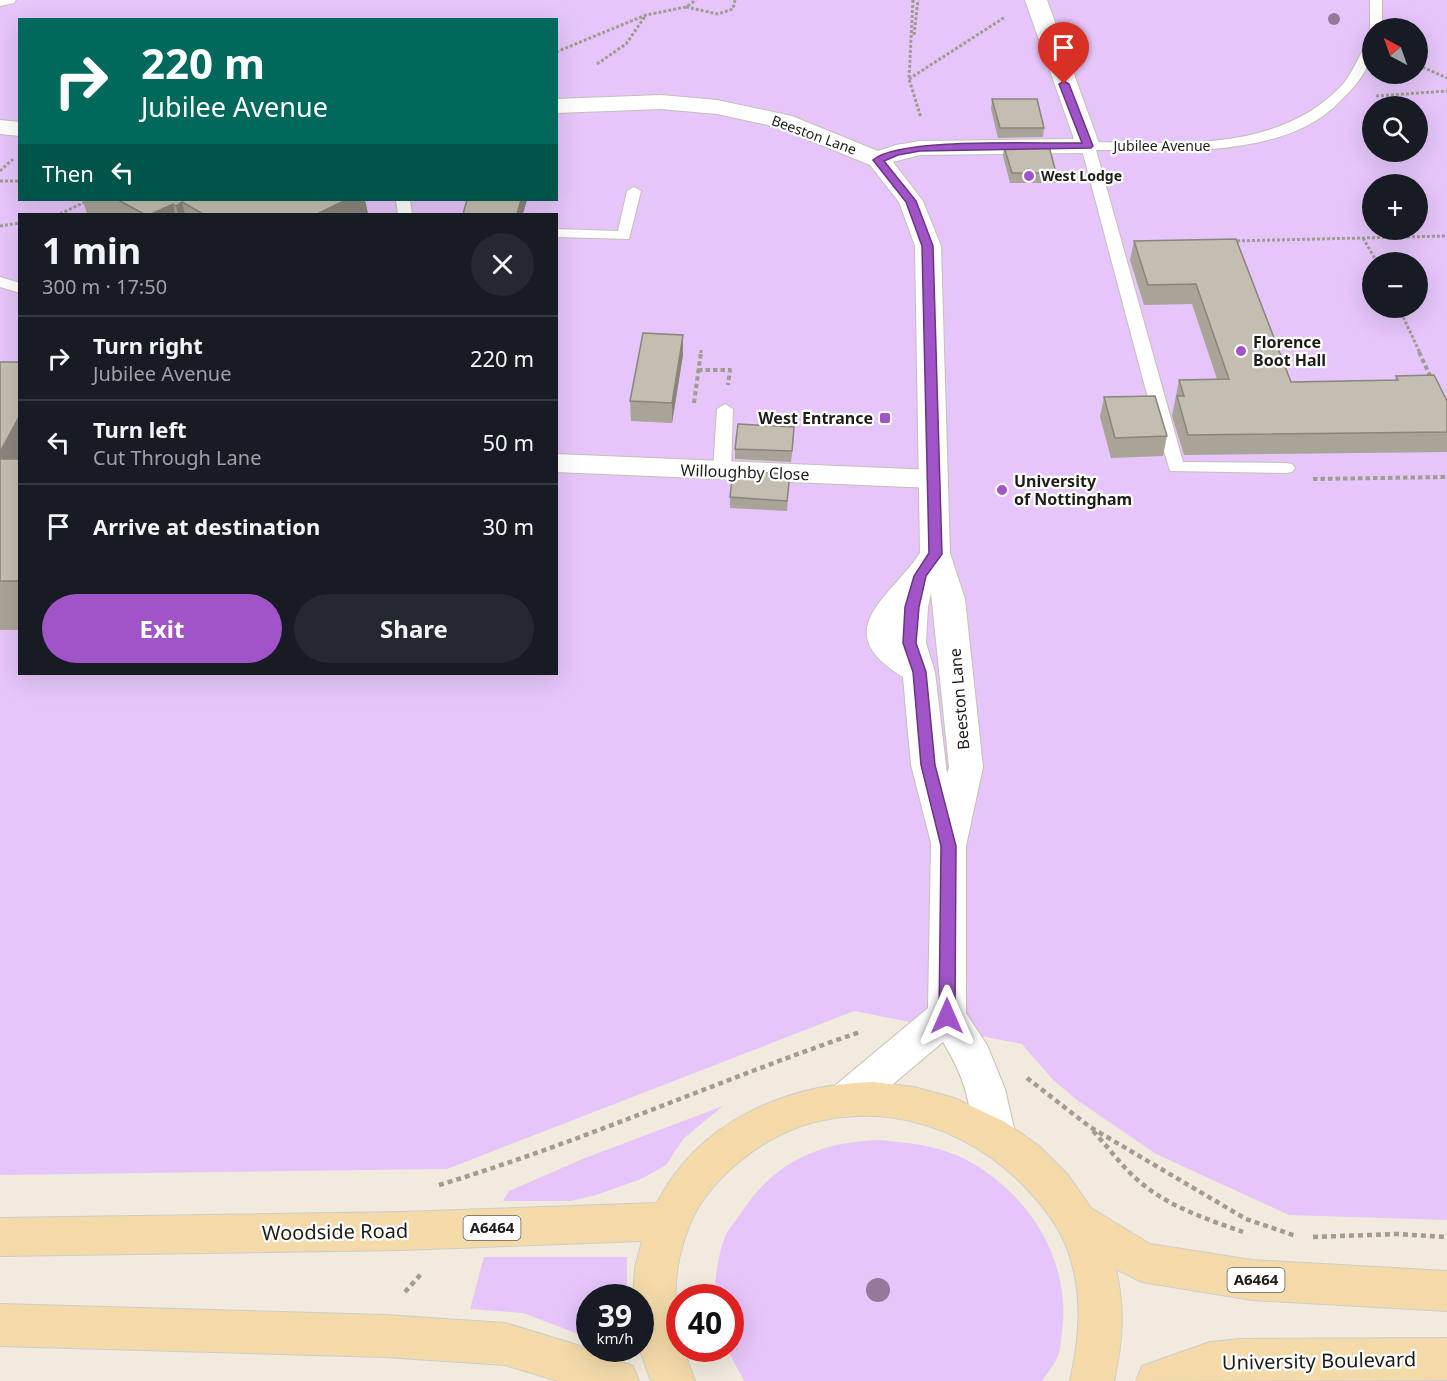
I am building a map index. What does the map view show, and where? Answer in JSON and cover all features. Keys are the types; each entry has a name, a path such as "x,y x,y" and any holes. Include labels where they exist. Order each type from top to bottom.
{"main road":[{"path":"673,1381 660,1346 654,1303 654,1282 659,1250 669,1221 684,1193 726,1146 753,1129 782,1115 813,1105 874,1099 933,1108 961,1119 996,1137 1028,1161 1056,1190 1077,1222 1094,1261 1101,1301 1101,1343 1092,1381"},
{"name":"Woodside Road","path":"0,1237 402,1231 669,1221"},
{"name":"A6464","path":"1077,1222 1142,1262 1252,1280 1447,1291"},
{"path":"0,1325 385,1336 505,1344 617,1381"},
{"name":"University Boulevard","path":"1158,1381 1210,1364 1240,1360 1447,1359"}],"street":[{"path":"1036,0 1045,33 1088,146"},
{"name":"Beeston Lane","path":"558,106 661,102 717,107 784,121 878,160 911,201 928,246 933,479 928,565 912,607 910,643 919,672 928,765 948,846"},
{"path":"0,127 18,129"},
{"name":"Jubilee Avenue","path":"878,160 896,152 920,148 1088,146"},
{"name":"Willoughby Close","path":"558,463 933,479"},
{"name":"Beeston Lane","path":"928,565 949,599 966,767 948,846 947,1016"},
{"path":"846,1100 947,1016 973,1057 985,1089 996,1137"}],"lane":[{"path":"0,2 10,0"},
{"path":"1376,0 1376,18"},
{"name":"Jubilee Avenue","path":"1088,146 1214,146 1259,140 1298,124 1339,96 1351,85 1362,69"},
{"path":"1088,146 1120,255 1154,395 1176,467 1286,468"},
{"path":"558,233 624,236 634,191"},
{"path":"0,282 18,287"},
{"path":"0,297 18,287"},
{"path":"722,471 725,409"}],"path":[{"path":"558,51 646,15 686,6 696,0"},
{"path":"686,6 718,14 733,9 735,0"},
{"path":"913,0 909,79 924,124"},
{"path":"910,66 918,0"},
{"path":"597,64 620,52 631,40 646,15"},
{"path":"909,79 1006,16"},
{"path":"1428,69 1447,78"},
{"path":"1339,96 1447,92"},
{"path":"0,171 18,155"},
{"path":"0,181 18,181"},
{"path":"62,213 87,201"},
{"path":"0,226 18,223"},
{"path":"1428,236 1447,236"},
{"path":"1235,248 1232,241 1362,238"},
{"path":"1404,318 1437,390"},
{"path":"699,370 730,370 725,409"},
{"path":"1286,468 1290,480 1447,477"},
{"path":"427,1185 439,1185 552,1150 788,1058 864,1031"},
{"path":"1024,1075 1090,1127 1246,1219 1299,1238 1278,1236"},
{"path":"1090,1127 1139,1180 1163,1199 1199,1217 1246,1233"},
{"path":"1310,1237 1397,1234 1447,1236"},
{"path":"402,1295 425,1269"}],"shaded area":[{"name":"University of Nottingham","path":"0,0 1447,0 1447,1220 1289,1215 1156,1154 1077,1100 1053,1080 1022,1044 854,1011 447,1169 0,1175"},
{"path":"723,1106 684,1138 666,1165 641,1179 571,1201 503,1201 509,1191 585,1158"},
{"path":"879,1140 903,1142 927,1146 961,1157 993,1177 1029,1213 1053,1256 1060,1280 1063,1305 1059,1353 1042,1381 744,1381 734,1362 744,1362 744,1284 716,1284 719,1257 727,1232 752,1198 782,1169 817,1151 857,1142"},
{"path":"484,1257 627,1257 627,1284 576,1284 576,1333 523,1313 470,1309"}],"building":[{"path":"992,99 1037,99 1044,128 1000,128"},
{"path":"1049,146 1056,173 1012,173 1004,147"},
{"path":"120,201 344,201 319,213 201,213 182,202 153,213 142,213"},
{"path":"467,201 521,201 517,213 463,213"},
{"path":"1236,239 1291,382 1398,380 1396,376 1434,375 1447,401 1447,432 1188,435 1177,396 1184,396 1179,380 1229,379 1196,284 1148,285 1134,241"},
{"path":"643,333 683,335 672,403 630,401"},
{"path":"0,362 18,362 18,419 0,452"},
{"path":"1155,396 1167,436 1115,438 1104,397"},
{"path":"738,424 794,427 792,451 735,449"},
{"path":"0,459 18,459 18,581 0,581"},
{"path":"733,471 790,474 787,501 730,497"}],"place":[{"name":"West Lodge","path":"1029,176"},
{"name":"Florence Boot Hall","path":"1241,351"},
{"name":"West Entrance","path":"885,418"},
{"name":"University of Nottingham","path":"1002,490"}],"route":[{"path":"947,1016 948,846 928,765 919,672 910,643 912,607 920,576 935,554 928,246 911,201 878,160 896,152 920,148 1088,146 1064,84"}]}
